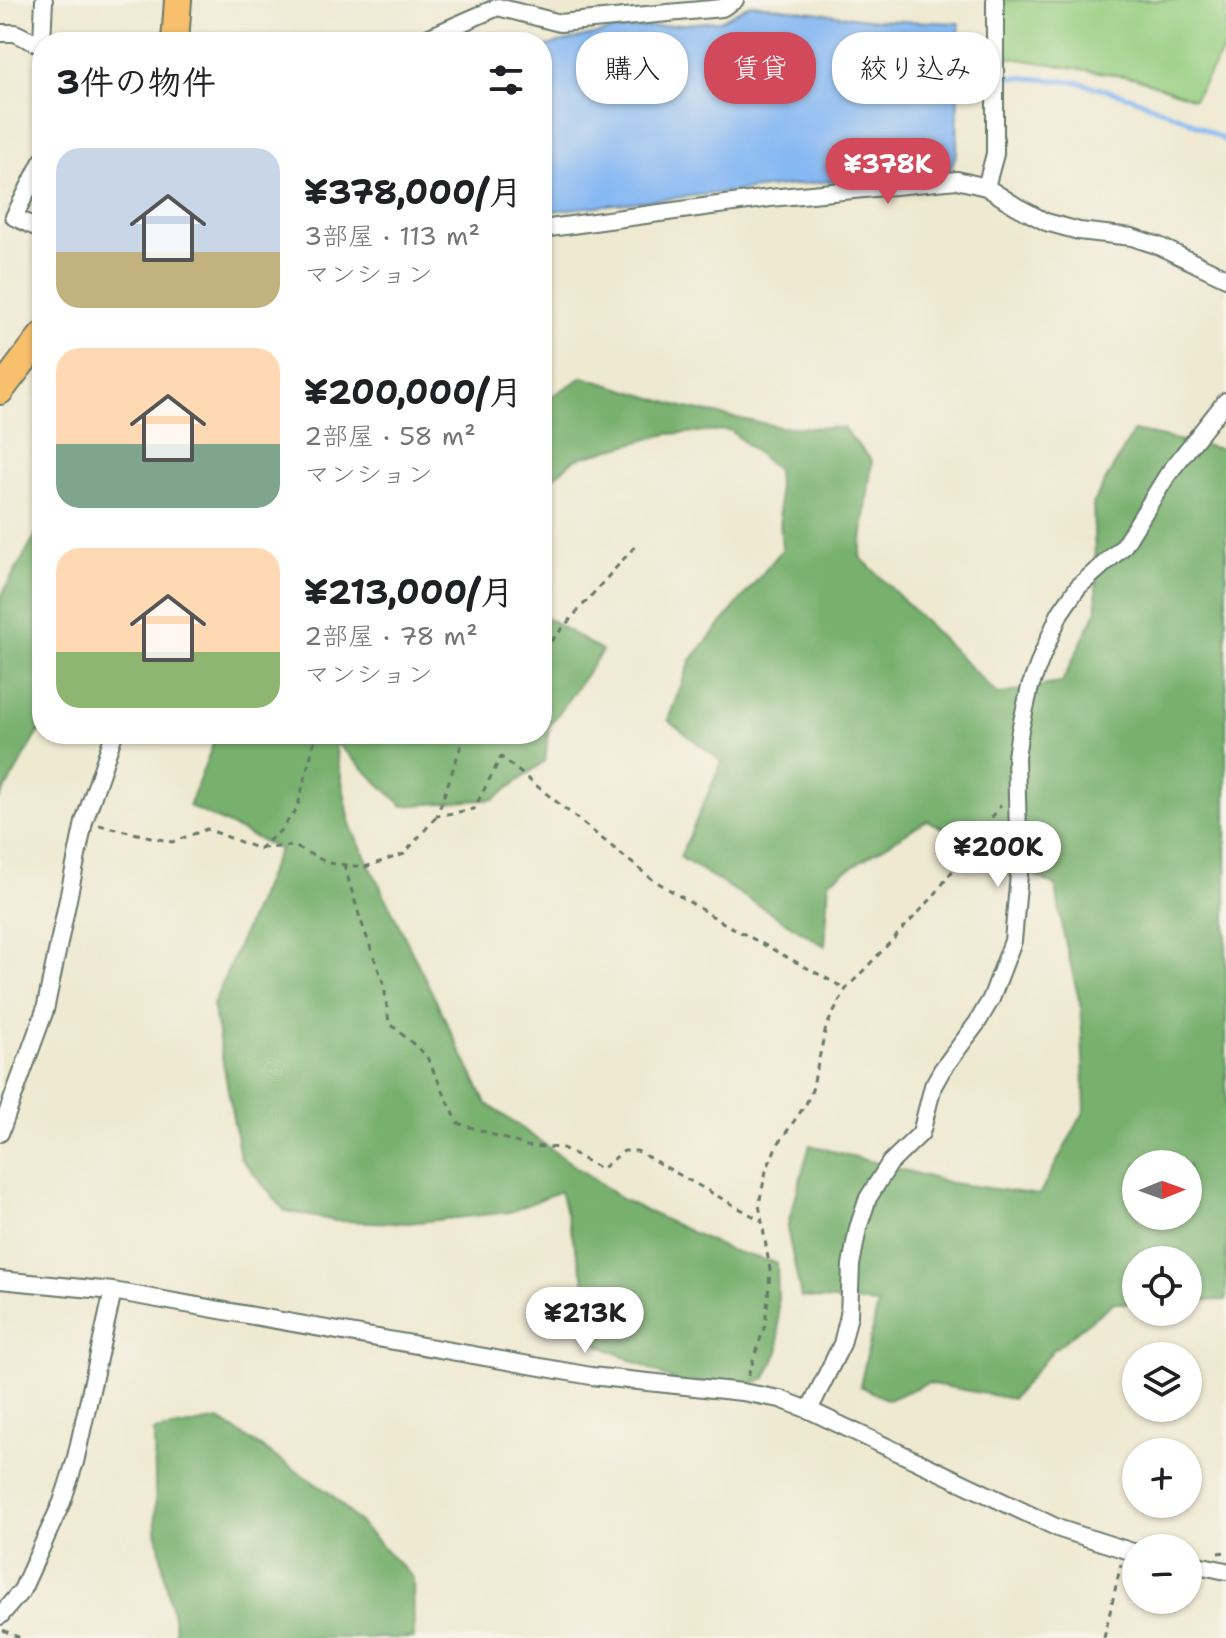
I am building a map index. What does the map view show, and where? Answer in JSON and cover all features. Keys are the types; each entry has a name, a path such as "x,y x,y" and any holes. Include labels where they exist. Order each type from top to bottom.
{"main road":[{"path":"176,32 178,0"},
{"path":"0,391 32,349"}],"street":[{"path":"43,32 44,0"},
{"path":"439,32 499,4 560,23 722,8 735,0"},
{"path":"986,187 995,154 995,0"},
{"path":"0,33 15,33 32,40"},
{"path":"552,228 770,198 957,180 986,187 1046,222 1079,231 1132,237 1159,246 1226,278"},
{"path":"32,181 14,217 32,225"},
{"path":"809,1410 842,1344 849,1315 851,1265 868,1198 890,1163 921,1133 933,1086 977,1023 1006,964 1013,941 1019,887 1016,757 1020,730 1030,687 1060,613 1078,587 1123,547 1168,474 1226,401"},
{"path":"0,1133 45,1010 84,822 111,744"},
{"path":"0,1280 113,1291 591,1376 780,1399 1060,1529 1122,1548"},
{"path":"0,1616 22,1590 62,1502 75,1462 113,1291"},
{"path":"1202,1566 1226,1571"}],"path":[{"path":"552,640 637,544"},
{"path":"259,849 280,831 297,809 314,744"},
{"path":"84,822 172,842 207,829 259,849 294,846 328,863 365,867 404,854 437,816 462,744"},
{"path":"437,816 474,809 501,757 652,879 722,922 846,989"},
{"path":"742,1392 765,1325 768,1298 770,1270 759,1204 766,1171 776,1147 806,1104 812,1090 826,1027 846,989 933,897 1018,783"},
{"path":"344,865 384,985 389,1023 426,1055 458,1123 527,1146 563,1148 601,1169 624,1151 637,1151 762,1221"},
{"path":"1104,1638 1122,1578"},
{"path":"0,1628 20,1638"}],"green space":[{"path":"999,0 1226,0 1226,46 1194,99 1136,78 1000,56"},
{"path":"583,377 686,408 781,427 843,428 872,461 860,557 998,695 1062,682 1097,610 1093,503 1134,431 1226,450 1226,1300 1202,1301 1202,1246 1122,1246 1122,1303 1113,1303 1053,1350 1012,1399 927,1383 888,1400 860,1386 878,1304 801,1297 787,1228 810,1145 951,1183 1039,1195 1085,1110 1081,1008 1056,886 927,820 829,881 825,946 680,857 722,762 668,720 691,660 782,550 777,470 730,430 667,434 575,459 552,479 552,396"},
{"path":"32,542 32,744 0,798 0,598"},
{"path":"552,621 602,651 552,723"},
{"path":"213,744 335,744 351,827 486,1103 623,1200 729,1250 777,1263 779,1349 766,1378 713,1399 597,1344 584,1279 560,1191 510,1212 408,1223 336,1221 285,1211 240,1157 213,1005 279,849 189,806"},
{"path":"337,744 547,744 545,761 494,799 403,806"},
{"path":"220,1420 331,1494 413,1578 414,1638 177,1638 156,1530 154,1431"}],"water":[{"path":"751,4 875,20 959,23 959,32 832,32 832,104 958,104 957,152 951,168 552,211 552,45 576,39 576,104 688,104 688,32 606,32 720,21"}],"waterway":[{"path":"1000,77 1077,82 1130,97 1187,120 1226,141"}]}
